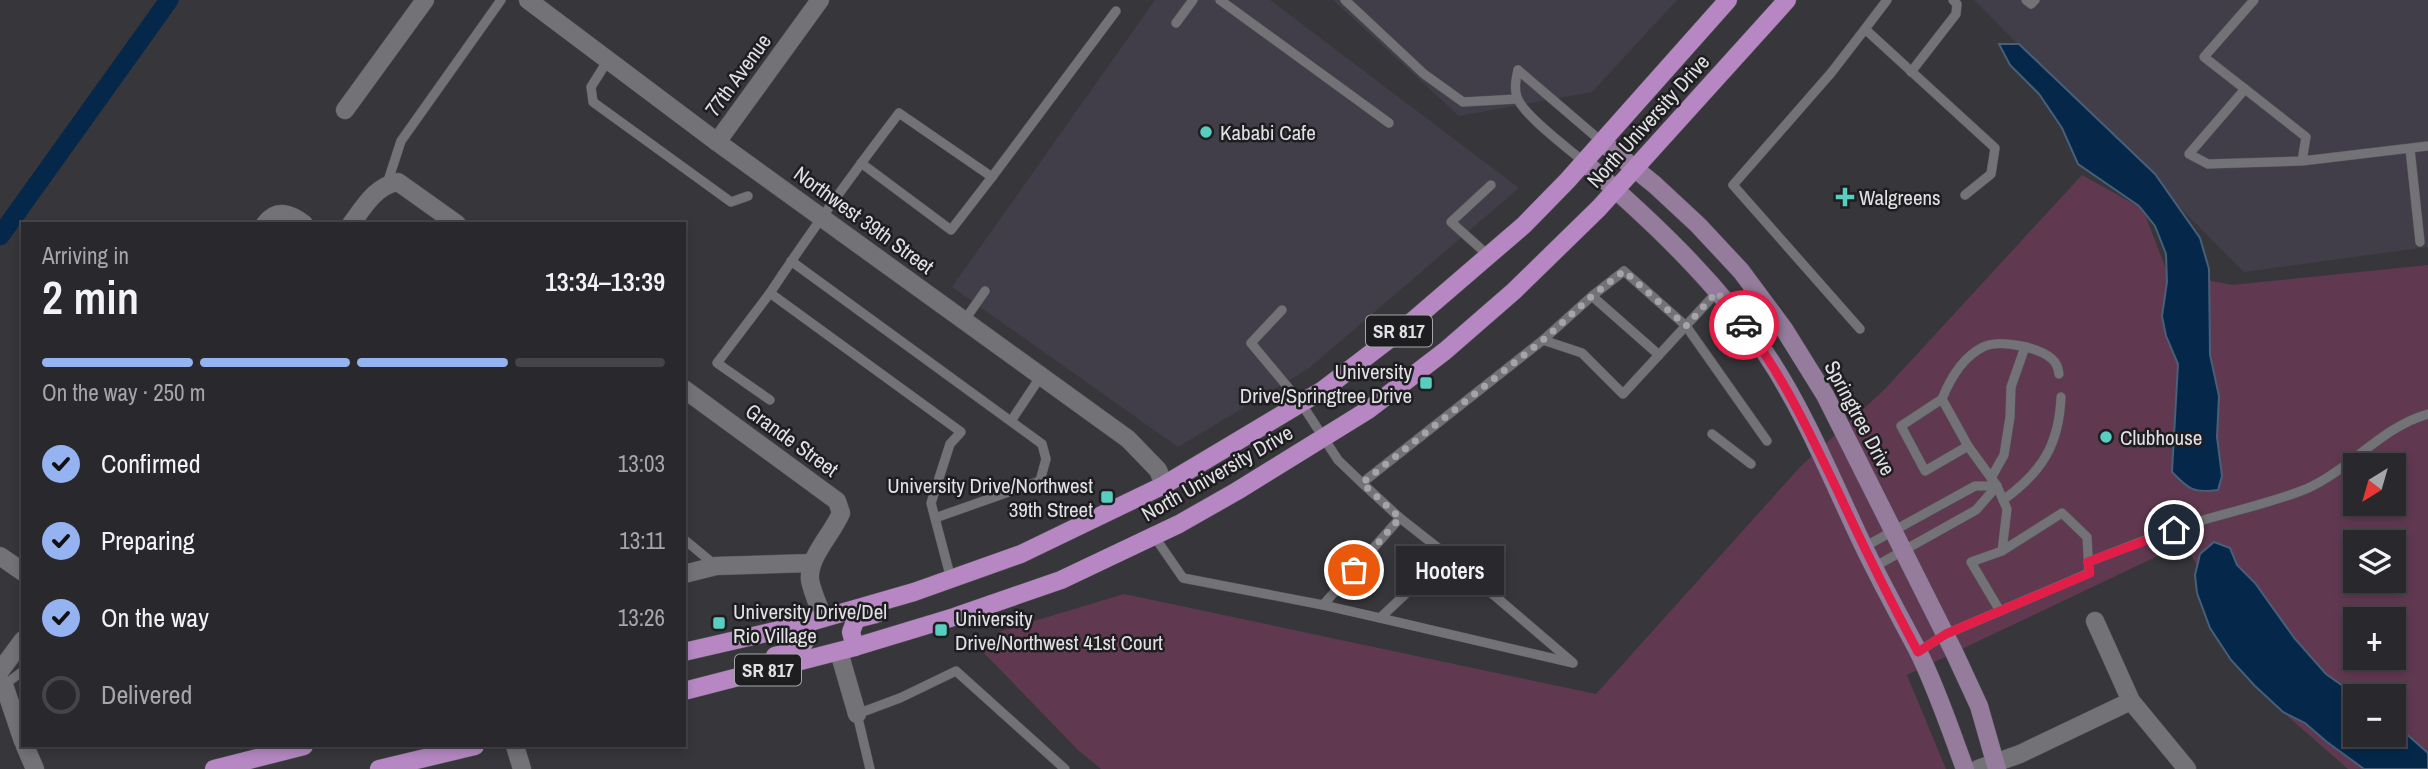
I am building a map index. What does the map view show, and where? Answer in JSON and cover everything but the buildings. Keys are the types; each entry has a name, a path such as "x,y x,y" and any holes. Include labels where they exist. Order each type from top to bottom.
{"main road":[{"name":"North University Drive","path":"686,652 823,618 951,579 1021,554 1164,485 1323,390 1409,324 1524,225 1584,162 1728,0"},
{"name":"North University Drive","path":"686,690 847,650 1061,580 1154,536 1237,491 1368,410 1445,351 1514,291 1616,190 1787,0"},
{"path":"847,650 856,619 889,610 899,595"},
{"path":"764,670 773,657 800,649 807,637 804,623"},
{"path":"214,769 300,747"},
{"path":"379,769 471,747"}],"street":[{"path":"345,110 425,0"},
{"name":"77th Avenue","path":"717,142 820,0"},
{"name":"Northwest 39th Street","path":"535,2 717,142 1128,439 1158,470 1164,485"},
{"name":"Springtree Drive","path":"1602,142 1698,225 1741,271 1784,329 1825,395 1946,634 1979,706 1990,767"},
{"path":"1584,162 1689,260 1766,354 1790,395 1918,652 1939,698 1965,769"},
{"path":"353,222 373,195 387,184 398,182 454,222"},
{"path":"267,222 281,214 290,214 301,222"},
{"name":"Grande Street","path":"686,390 837,501 841,513 836,526 812,563"},
{"path":"0,556 21,571"},
{"path":"686,574 716,566 812,563 810,581 823,618"},
{"path":"2095,621 2131,701 2187,769"},
{"path":"21,644 1,679 21,731"},
{"path":"847,650 857,714"},
{"path":"1990,767 2131,701"},
{"path":"25,747 35,769"},
{"path":"515,747 522,769"}],"lane":[{"path":"387,184 401,141 500,0"},
{"path":"1176,23 1193,0"},
{"path":"1220,0 1389,123"},
{"path":"1345,0 1424,74 1463,102 1517,99"},
{"path":"1860,329 1733,185 1831,73 1886,0"},
{"path":"1911,72 1956,14 1957,4 1953,0"},
{"path":"2254,0 2204,57 2306,137 2302,162"},
{"path":"861,163 951,230 1116,11"},
{"path":"1865,29 1995,148 1991,174 1965,195"},
{"path":"608,60 591,87 593,102 731,202 748,196"},
{"path":"1584,162 1525,111 1517,99 1518,70 1602,142"},
{"path":"2245,89 2189,154 2208,164 2302,162 2428,146"},
{"path":"770,400 717,363 899,113 992,177"},
{"path":"2410,149 2420,242"},
{"path":"1489,256 1451,222 1491,185"},
{"path":"791,261 1042,444 1046,459 1040,481 935,519"},
{"path":"1362,483 1543,340 1624,271 1686,326 1767,441"},
{"path":"964,321 985,291"},
{"path":"1543,340 1582,353 1623,394 1717,292"},
{"path":"769,293 961,432 950,444 931,503 951,579"},
{"path":"1592,296 1659,355"},
{"path":"1154,536 1183,578 1324,605 1573,663 1400,518 1338,460 1301,403 1251,343 1282,310"},
{"path":"1968,446 1924,471 1900,425 1942,399 1961,366 1983,347 2001,344 2025,347 2052,358 2059,374"},
{"path":"1874,567 1976,510 1994,482 2004,455 2011,387 2025,347"},
{"path":"1011,421 1041,376"},
{"path":"2003,500 2035,474 2045,458 2054,441 2061,397"},
{"path":"1942,399 1968,446 1994,482 2007,509 2002,551"},
{"path":"2088,562 2195,522 2248,509 2307,488 2358,456 2395,428 2428,414"},
{"path":"1712,434 1751,464"},
{"path":"1864,547 1892,529 1975,486 1994,482"},
{"path":"1918,652 1946,634 2090,573 2087,537 2062,513 2002,551 1971,562 2000,611"},
{"path":"1324,605 1400,518"},
{"path":"686,541 716,566"},
{"path":"1380,618 1447,555"},
{"path":"870,769 857,714 900,698 956,671 1065,769"},
{"path":"1,679 21,672"}],"shaded area":[{"path":"1155,0 1270,0 1519,188 1308,369 1178,447 952,287"},
{"path":"1333,0 1677,0 1592,92 1459,116"},
{"path":"1974,0 2428,0 2428,247 2244,272"},
{"path":"2082,175 2143,209 2167,272 2232,285 2428,265 2428,769 2348,769 2268,699 2185,543 1907,675 1946,769 1101,769 1078,750 984,653 1001,631 1124,594 1596,694 1801,466 1884,390"}],"water":[{"path":"1999,44 2019,44 2155,174 2200,238 2209,269 2210,355 2219,396 2217,437 2222,476 2218,490 2192,489 2172,472 2178,364 2166,336 2162,316 2167,282 2166,254 2155,226 2139,206 2078,164 2062,128 2039,94 2010,65"},
{"path":"2214,542 2230,548 2237,565 2255,583 2295,639 2326,674 2343,686 2343,747 2406,747 2406,734 2428,753 2428,769 2364,769 2305,723 2283,712 2255,686 2231,660 2210,628 2197,593 2195,575 2200,554"}],"waterway":[{"path":"0,236 169,0"}],"way so far":[{"path":"1354,570 1400,518 1362,483 1543,340 1624,271 1686,326 1717,292 1744,325"}],"place":[{"name":"Kababi Cafe","path":"1206,132"},
{"name":"Walgreens","path":"1845,197"},
{"name":"University Drive/Springtree Drive","path":"1426,383"},
{"name":"Clubhouse","path":"2106,437"},
{"name":"University Drive/Northwest 39th Street","path":"1107,497"},
{"name":"Hooters","path":"1354,570"},
{"name":"University Drive/Del Rio Village","path":"719,623"},
{"name":"University Drive/Northwest 41st Court","path":"941,630"}],"route":[{"path":"1744,325 1766,354 1801,415 1918,652 1946,634 2090,573 2088,562 2174,530"}]}
